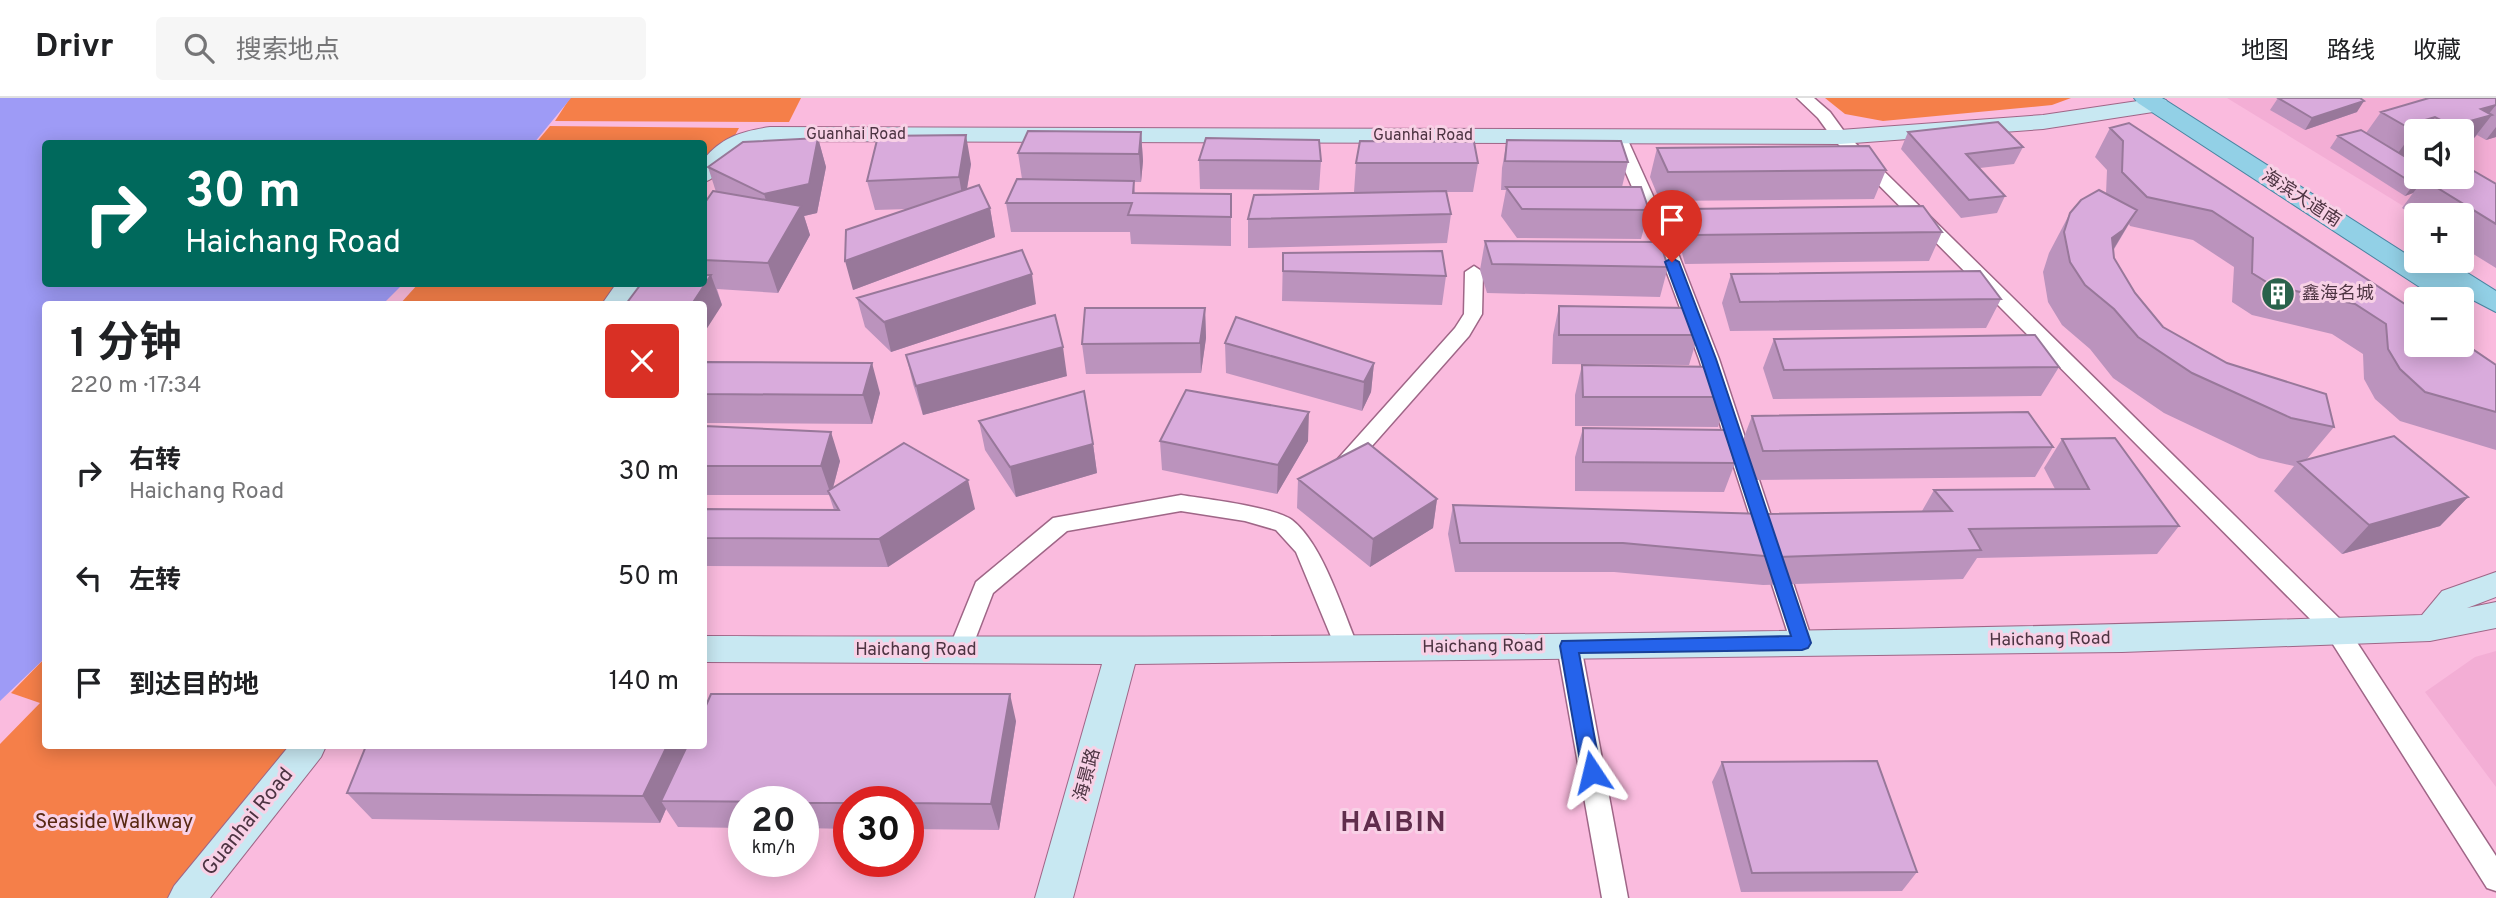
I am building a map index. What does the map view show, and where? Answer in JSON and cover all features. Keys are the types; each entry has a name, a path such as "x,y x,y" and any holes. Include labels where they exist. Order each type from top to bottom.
{"main road":[{"name":"海滨大道南","path":"2160,100 2404,244"},
{"name":"海滨大道南","path":"2160,100 2439,287"},
{"path":"2450,273 2496,303"},
{"path":"2474,311 2496,325"}],"street":[{"path":"1805,98 1824,115 1840,137 2337,631 2496,879"},
{"name":"Guanhai Road","path":"707,170 722,149 743,137 769,135 1840,137 2043,122 2160,100"},
{"path":"1618,136 1663,238 1709,359 1802,643"},
{"path":"1329,480 1462,332 1473,314 1474,272"},
{"path":"961,650 984,588 1061,524 1181,503 1245,513 1283,524 1305,548 1347,649"},
{"path":"1283,524 1301,506"},
{"path":"2430,628 2453,600 2496,584"},
{"name":"Haichang Road","path":"707,649 1122,651 2122,639 2430,628 2496,615"},
{"path":"1569,646 1615,898"},
{"name":"海景路","path":"1054,898 1122,651"},
{"name":"Guanhai Road","path":"187,898 307,749"}],"shaded area":[{"path":"0,98 571,98 536,140 42,140 42,287 400,287 386,301 42,301 42,661 0,701"},
{"path":"2227,98 2496,98 2496,263 2474,232 2474,203 2404,203 2404,206"},
{"path":"2496,651 2496,787 2425,692 2475,657"}],"green space":[{"path":"570,98 801,98 789,122 555,121"},
{"path":"1825,98 2071,98 2052,105 1883,121 1845,114"},
{"path":"550,126 739,128 707,179 707,140 538,140"},
{"path":"415,287 629,287 618,301 403,301"},
{"name":"Seaside Walkway","path":"42,661 42,749 289,749 167,898 0,898 0,744 40,703 11,693"}],"building":[{"path":"2278,98 2360,98 2364,101 2312,118"},
{"path":"2429,98 2496,98 2496,105 2481,109 2492,115 2474,120 2435,117 2404,119 2404,125 2381,112"},
{"path":"1998,122 2023,147 1966,154 2005,196 1969,200 1908,132"},
{"path":"2129,123 2404,303 2404,357 2474,357 2474,350 2496,365 2496,412 2425,392 2400,369 2388,349 2386,324 2355,304 2273,286 2252,273 2253,238 2212,211 2147,197 2122,172 2123,141 2110,128"},
{"path":"2361,130 2404,156 2404,178 2338,136"},
{"path":"1028,131 1141,132 1139,154 1018,153"},
{"path":"966,135 959,177 867,181 878,136"},
{"path":"818,138 809,184 764,194 708,167 743,142"},
{"path":"1206,138 1319,140 1321,161 1199,160"},
{"path":"1507,140 1621,141 1628,162 1505,161"},
{"path":"1360,141 1474,142 1478,163 1356,163"},
{"path":"1869,146 1886,170 1668,172 1657,148"},
{"path":"2474,171 2496,184 2496,224 2474,210 2474,203 2462,203 2439,189 2474,189"},
{"path":"1017,179 1134,181 1133,193 1231,194 1231,217 1128,215 1132,203 1006,203"},
{"path":"979,185 990,208 845,261 846,230"},
{"path":"1506,187 1641,187 1649,210 1522,209"},
{"path":"2099,190 2137,210 2123,230 2112,238 2114,258 2135,293 2163,327 2227,363 2326,394 2334,427 2291,418 2192,373 2138,337 2114,309 2085,285 2070,262 2064,232 2070,213 2081,200"},
{"path":"713,191 801,206 768,263 707,260 707,200"},
{"path":"1446,191 1451,214 1248,219 1254,195"},
{"path":"1923,206 1942,232 1694,235 1686,209"},
{"path":"1485,241 1660,242 1668,267 1492,264"},
{"path":"1022,250 1032,274 884,322 857,298"},
{"path":"1442,251 1446,276 1283,271 1283,253"},
{"path":"1980,271 2001,299 1740,302 1731,274"},
{"path":"639,287 703,287 694,301 628,301"},
{"path":"1559,306 1689,308 1698,335 1559,335"},
{"path":"1085,308 1205,308 1200,343 1082,344"},
{"path":"1055,315 1063,347 916,386 906,355"},
{"path":"1236,317 1374,363 1364,382 1225,343"},
{"path":"2035,335 2059,367 1784,370 1774,339"},
{"path":"707,362 872,363 863,395 707,394"},
{"path":"1582,365 1718,367 1728,397 1583,397"},
{"path":"1186,390 1309,412 1278,465 1160,441"},
{"path":"1084,391 1093,444 1010,467 979,421"},
{"path":"2028,412 2053,447 1763,451 1752,416"},
{"path":"707,426 831,432 821,466 707,466"},
{"path":"1583,428 1725,430 1735,463 1583,462"},
{"path":"2394,436 2468,497 2369,525 2298,462"},
{"path":"2115,438 2179,526 1969,529 1981,550 1775,557 1623,543 1460,543 1453,505 1766,514 1952,511 1934,490 2089,489 2062,439"},
{"path":"904,443 968,480 879,539 707,538 707,509 839,510 828,491"},
{"path":"1368,443 1437,499 1373,539 1298,479"},
{"path":"711,694 1010,694 991,804 924,803 924,786 833,786 833,803 819,803 819,786 728,786 728,801 661,801 686,749 707,749 707,703"},
{"path":"365,749 666,749 643,796 347,793"},
{"path":"1877,761 1917,872 1752,873 1722,762"}],"place":[{"name":"鑫海名城","path":"2278,294"}],"district":[{"name":"HAIBIN","path":"1394,824"}],"route":[{"path":"1592,772 1569,646 1802,643 1709,359 1672,262"}]}
